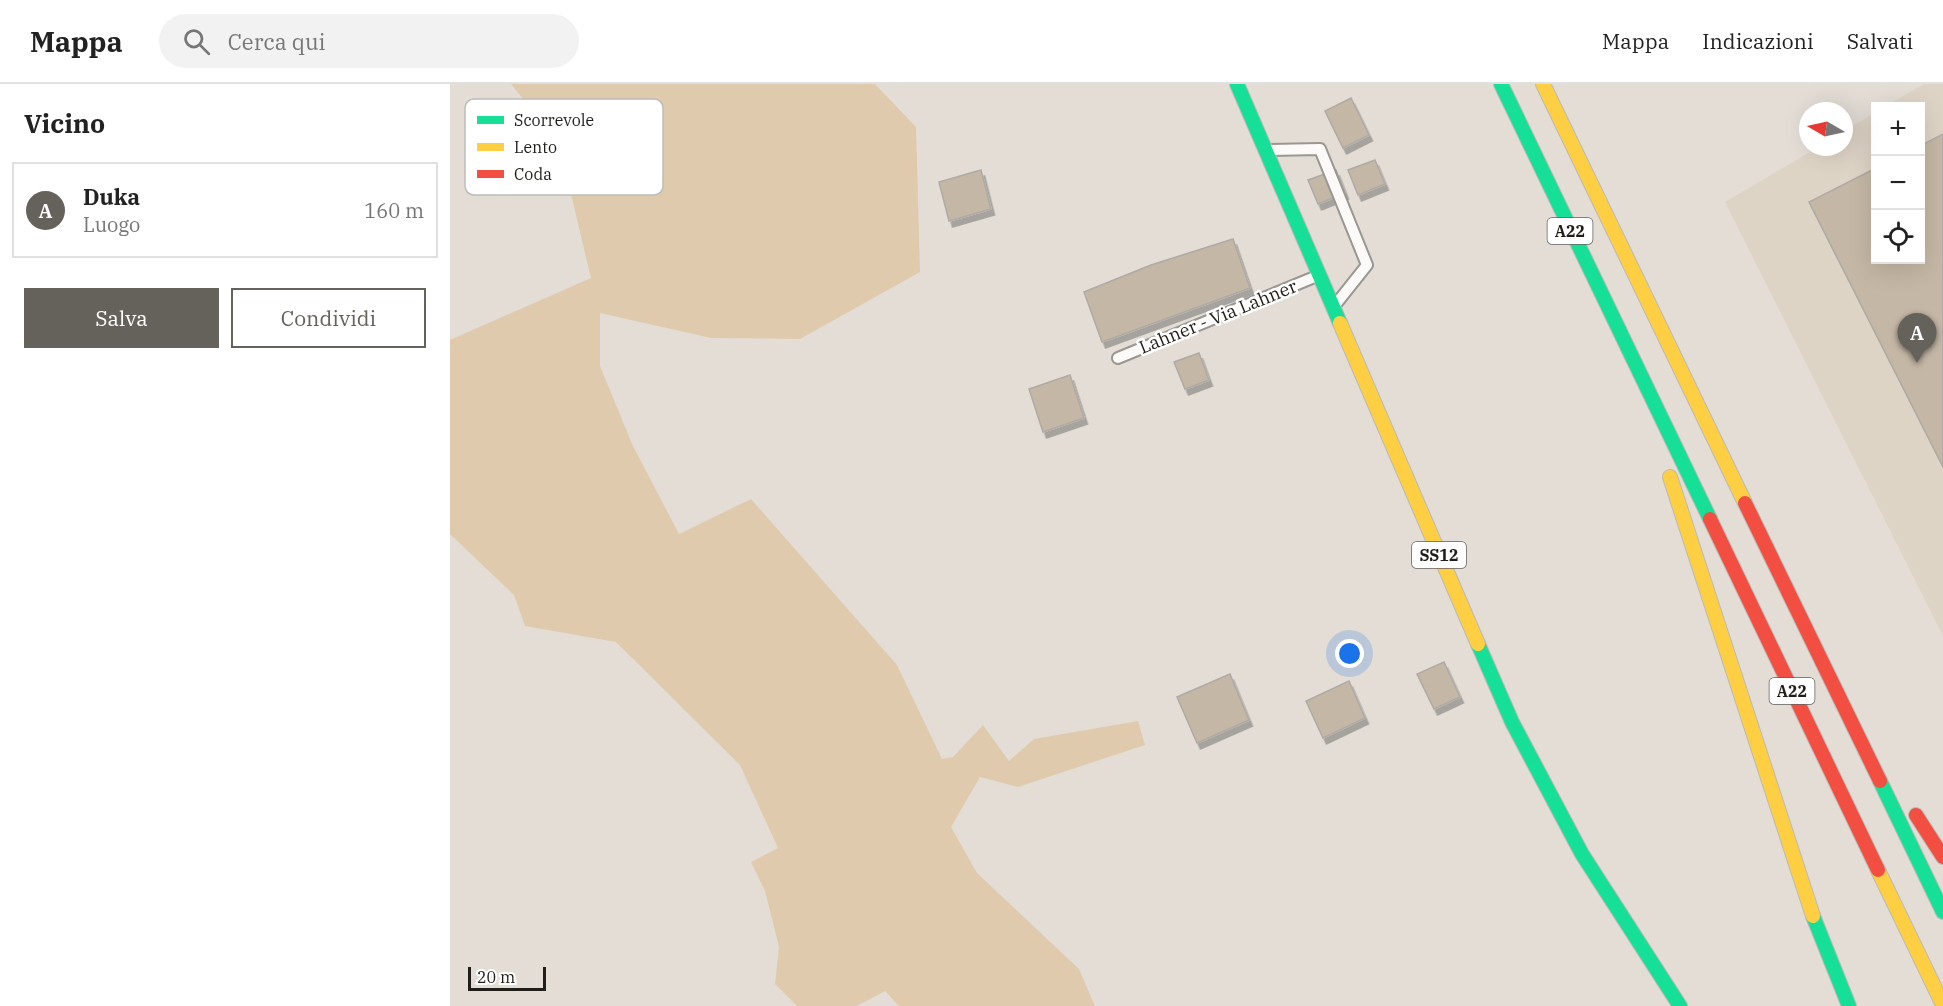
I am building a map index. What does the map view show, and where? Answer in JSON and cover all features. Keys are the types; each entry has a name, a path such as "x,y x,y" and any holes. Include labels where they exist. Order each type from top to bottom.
{"main road":[{"name":"SS12","path":"1237,84 1332,309 1512,722 1582,854 1680,1006"},
{"name":"A22","path":"1501,84 1943,1005"},
{"name":"A22","path":"1543,84 1943,912"},
{"path":"1640,377 1816,924 1849,1006"},
{"path":"1840,697 1943,857"}],"lane":[{"path":"1264,150 1320,149 1367,265 1332,309"},
{"name":"Lahner - Via Lahner","path":"1118,358 1318,276"}],"shaded area":[{"path":"511,84 875,84 916,127 920,272 800,339 711,338 600,313 600,366 632,444 679,534 751,499 897,665 942,759 953,757 983,725 1009,761 1034,739 1138,721 1145,745 1018,787 980,777 951,827 977,873 1079,969 1095,1006 899,1006 885,991 857,1006 797,1006 775,984 779,947 765,891 751,862 778,848 740,765 616,642 525,626 514,595 450,534 450,340 591,278 571,195 663,195 663,99 523,99"},
{"path":"1924,84 1943,84 1943,636 1725,202 1803,156 1853,156 1853,126 1871,115 1871,264 1925,264 1925,102 1893,102"}],"building":[{"path":"1351,98 1369,135 1343,148 1325,111"},
{"path":"1943,134 1943,467 1809,202 1871,171 1871,264 1925,264 1925,143"},
{"path":"1375,160 1385,184 1358,195 1348,170"},
{"path":"981,170 991,209 949,221 939,182"},
{"path":"1336,170 1345,193 1318,204 1308,180"},
{"path":"1233,239 1250,288 1102,342 1084,292 1151,265"},
{"path":"1199,353 1209,380 1185,389 1174,362"},
{"path":"1070,375 1084,418 1043,432 1029,389"},
{"path":"1444,662 1460,697 1434,709 1417,674"},
{"path":"1230,674 1249,720 1197,743 1177,697"},
{"path":"1349,681 1365,718 1323,738 1306,701"}],"traffic: fast":[{"path":"1237,84 1340,323"},
{"path":"1501,84 1710,519"},
{"path":"1478,644 1512,722 1582,854 1680,1006"},
{"path":"1880,781 1943,912"},
{"path":"1813,916 1849,1006"}],"traffic: slow":[{"path":"1543,84 1745,503"},
{"path":"1340,323 1478,644"},
{"path":"1670,477 1813,916"},
{"path":"1878,870 1943,1005"}],"traffic: jam":[{"path":"1745,503 1880,781"},
{"path":"1710,519 1878,870"},
{"path":"1916,815 1943,857"}],"place":[{"name":"Duka","path":"1917,363"}]}
